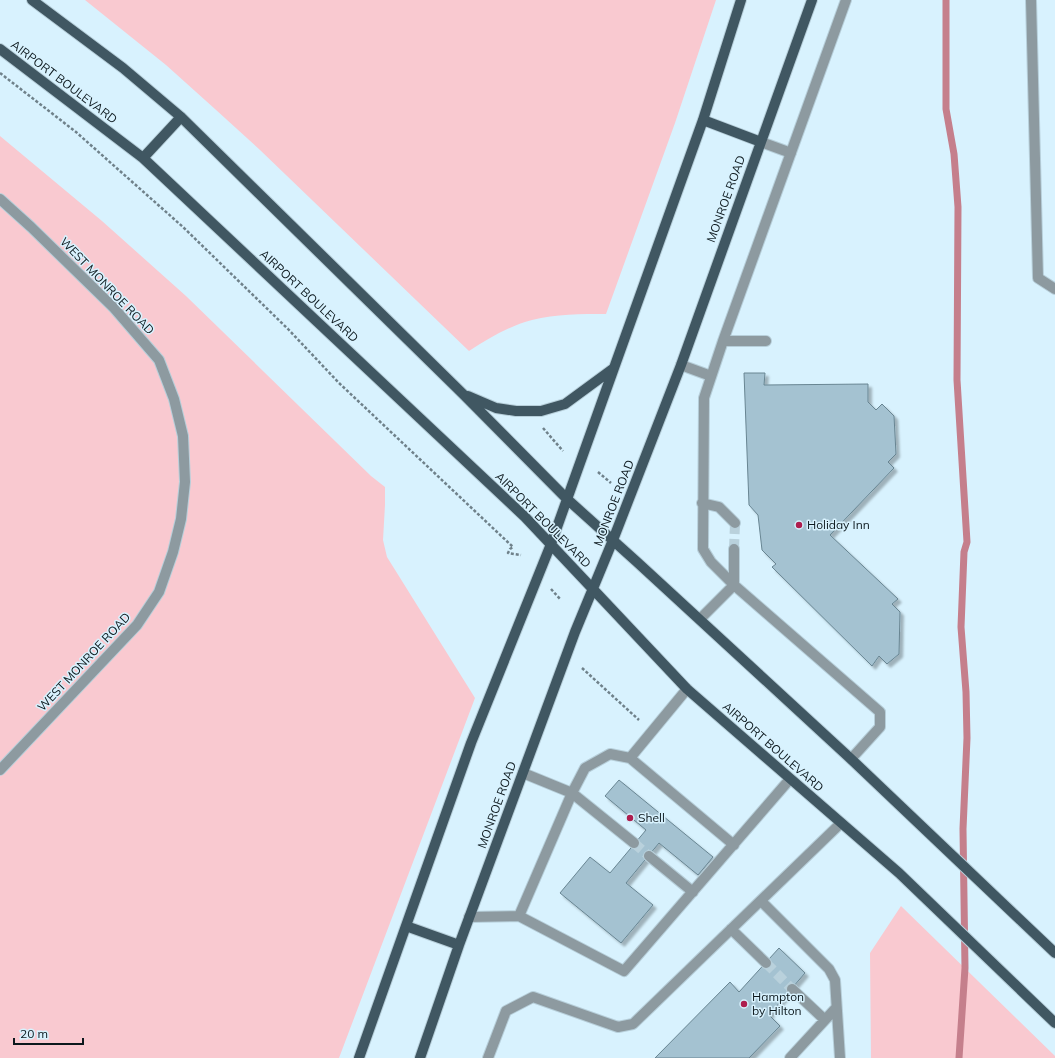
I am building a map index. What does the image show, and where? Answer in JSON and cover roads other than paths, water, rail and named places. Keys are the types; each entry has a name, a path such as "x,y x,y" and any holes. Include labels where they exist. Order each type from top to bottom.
{"main road":[{"path":"32,0 123,68 181,117 463,394 567,499 904,807 1055,953"},
{"path":"359,1058 470,743 567,499 702,120 741,0"},
{"name":"MONROE ROAD","path":"420,1058 469,917 575,632 613,540 681,365 812,0"},
{"name":"AIRPORT BOULEVARD","path":"0,49 143,158 525,517 687,689 899,873 1055,1023"},
{"path":"143,158 181,117"},
{"path":"702,120 761,142"},
{"path":"463,394 496,408 516,412 541,412 565,404 614,368"},
{"path":"406,926 459,945"}],"lane":[{"path":"846,0 723,341 704,398 702,548 711,562 734,585 880,712 880,727 852,759"},
{"path":"1031,0 1038,278 1055,289"},
{"path":"761,142 791,153"},
{"name":"WEST MONROE ROAD","path":"0,199 114,308 159,360 174,399 183,436 185,482 181,519 173,552 159,592 137,626 0,770"},
{"path":"723,341 766,341"},
{"path":"681,365 711,376"},
{"path":"702,504 719,507 735,523"},
{"path":"700,619 734,585 734,549"},
{"path":"630,758 687,689"},
{"path":"519,916 572,793 585,768 610,754 630,758 734,844"},
{"path":"523,772 572,793 634,843"},
{"path":"469,917 519,916 624,971 790,779"},
{"path":"488,1058 506,1011 533,997 618,1027 633,1024 841,823"},
{"path":"649,856 693,892"},
{"path":"761,901 829,969 835,980 840,1058"},
{"path":"731,929 766,963"},
{"path":"792,989 825,1020"},
{"path":"790,1058 836,1008"}],"waterway":[{"path":"946,0 946,109 954,154 958,207 957,380 967,542 964,552 961,627 966,692 967,738 963,829 965,968 959,1058"}],"tunnel":[{"path":"734,549 735,523"},
{"path":"634,843 649,856"},
{"path":"766,963 792,989"}],"place":[{"name":"Holiday Inn","path":"799,525"},
{"name":"Shell","path":"630,818"},
{"name":"Hampton by Hilton","path":"744,1004"}]}
